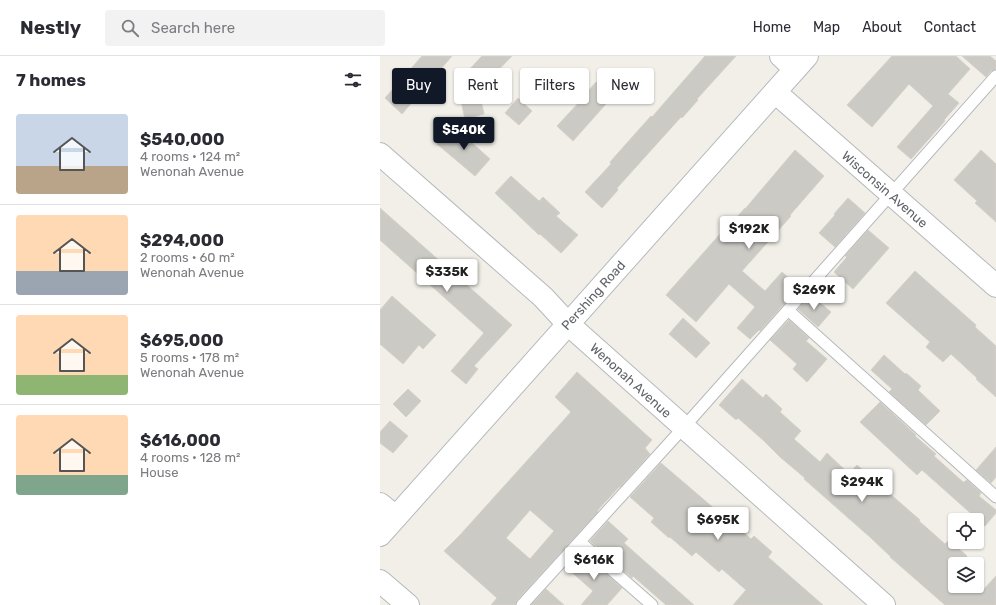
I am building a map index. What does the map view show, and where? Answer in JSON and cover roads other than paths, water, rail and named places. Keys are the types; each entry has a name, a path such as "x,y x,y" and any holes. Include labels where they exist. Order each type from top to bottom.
{"street":[{"name":"Pershing Road","path":"380,535 388,511 568,324 775,92 794,60"},
{"name":"Wisconsin Avenue","path":"775,92 996,286"},
{"name":"Wenonah Avenue","path":"380,154 542,297 568,324 884,605"},
{"path":"380,581 408,605"}],"lane":[{"path":"522,605 684,427 996,76"},
{"path":"788,310 996,497"},
{"path":"580,542 652,605"}]}
